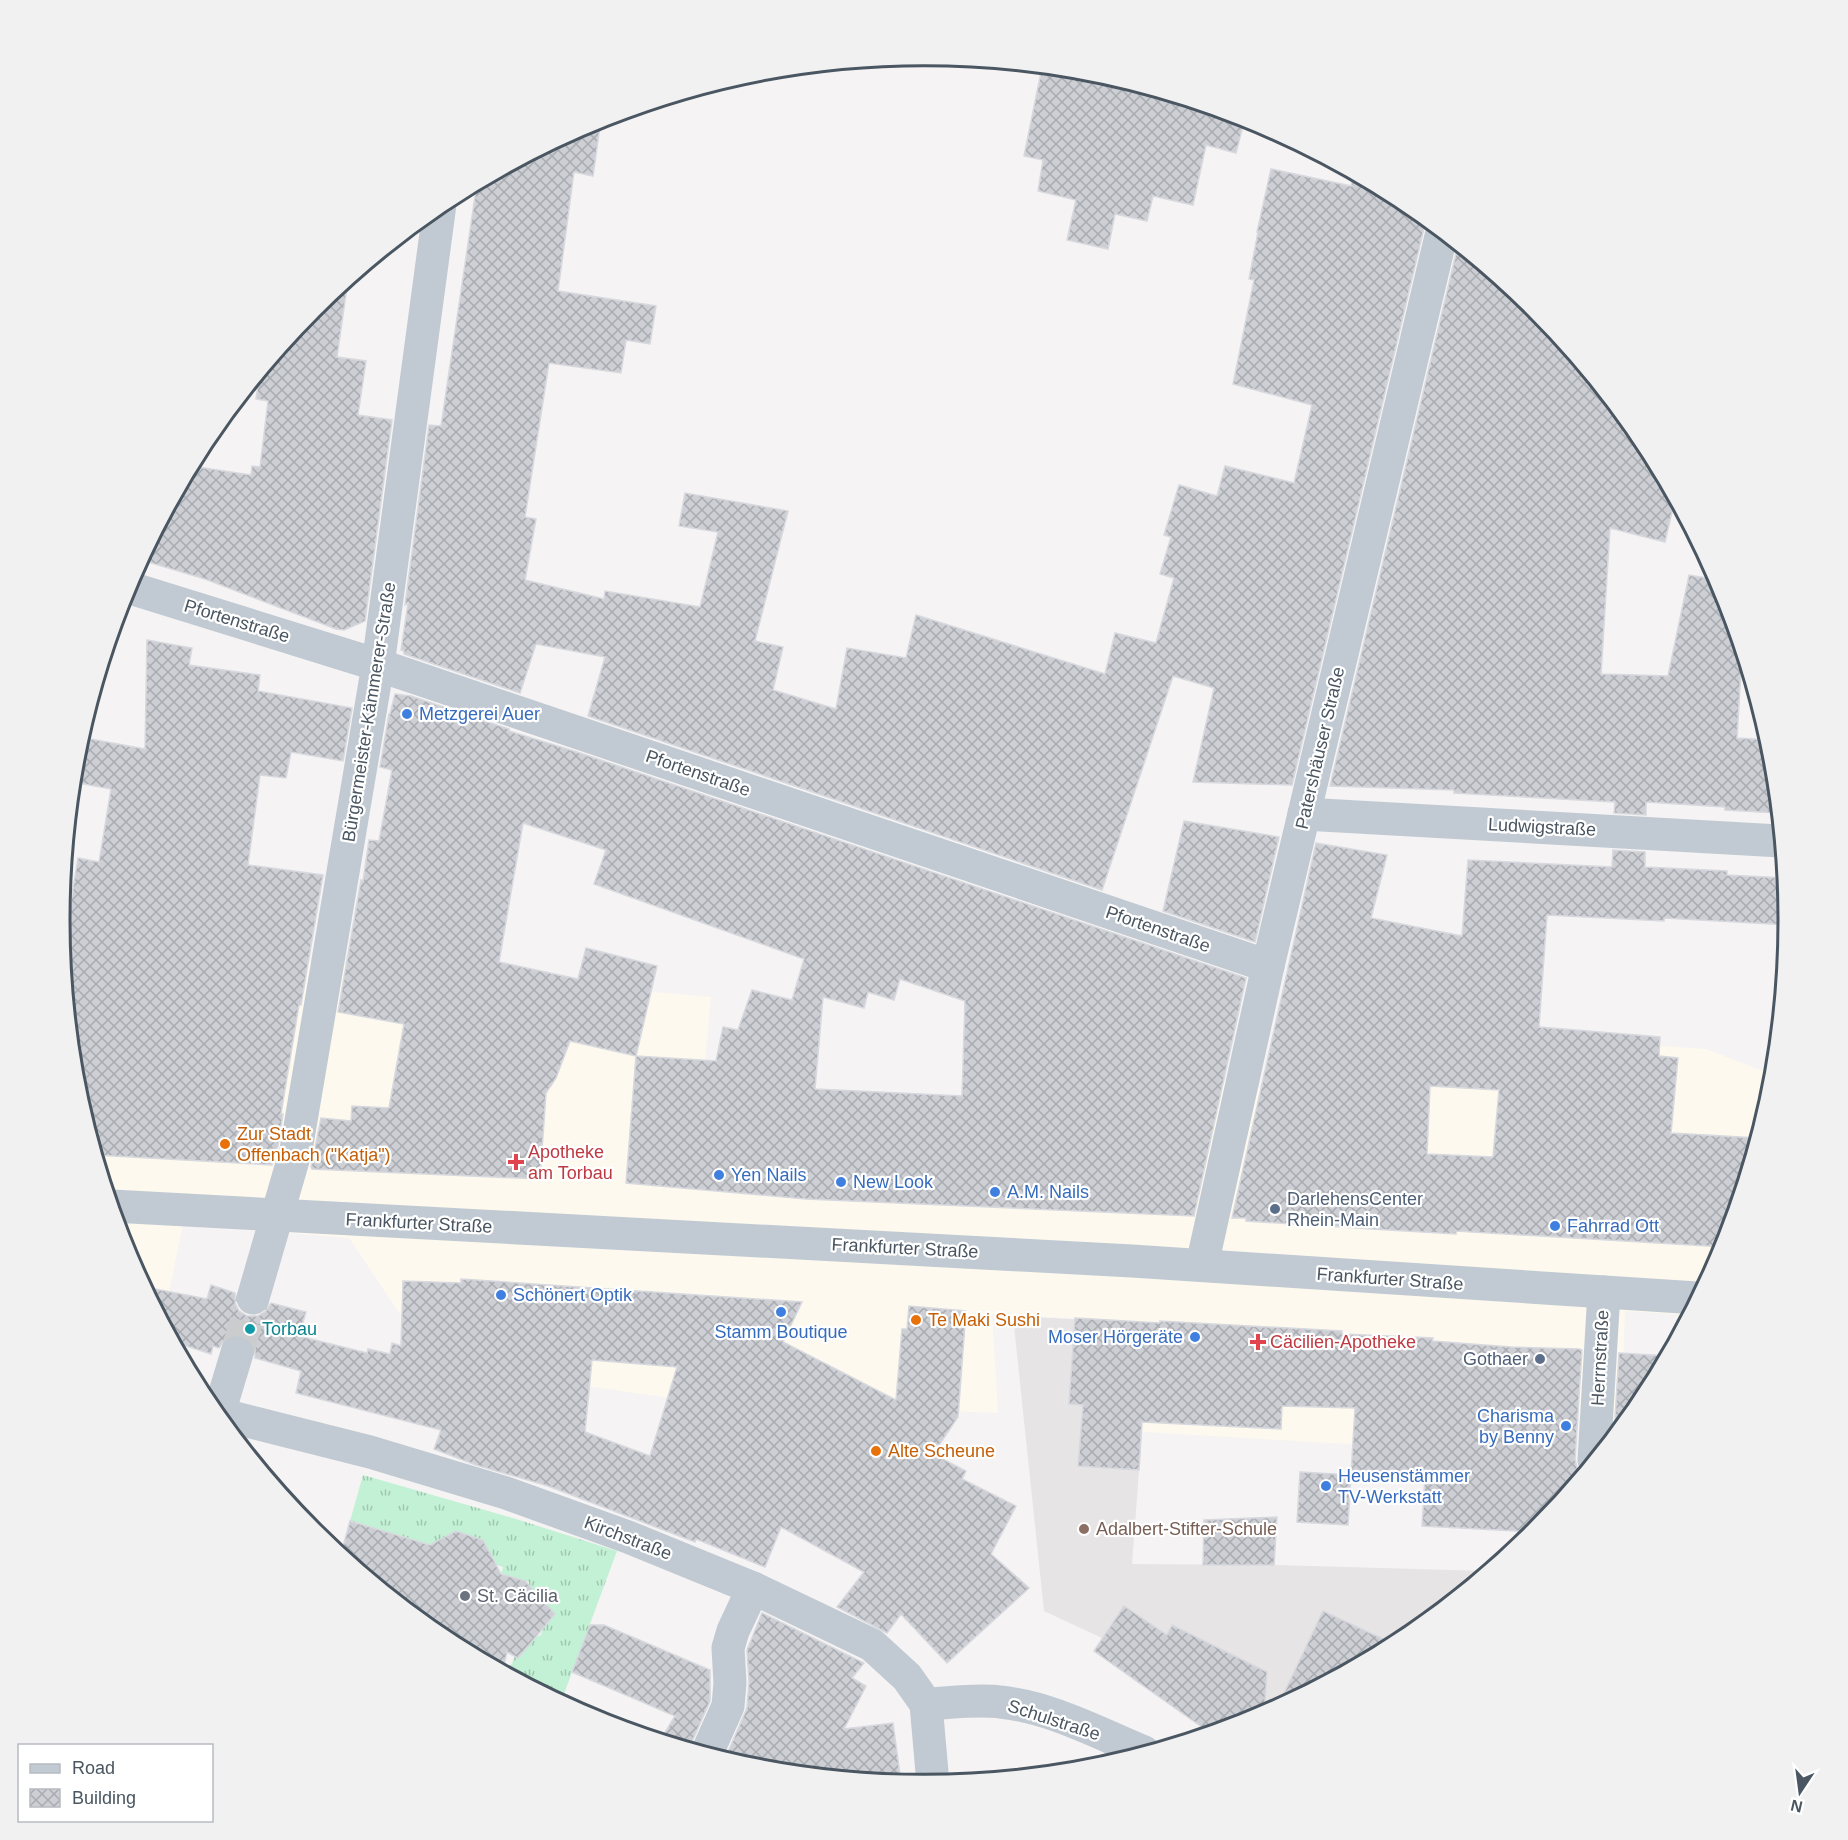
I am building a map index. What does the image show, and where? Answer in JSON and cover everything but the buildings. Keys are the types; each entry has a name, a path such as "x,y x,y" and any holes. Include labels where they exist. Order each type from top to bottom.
{"street":[{"name":"Bürgermeister-Kämmerer-Straße","path":"253,1298 296,1150 378,665 439,218"},
{"name":"Patershäuser Straße","path":"1202,1265 1268,966 1440,239"},
{"name":"Pfortenstraße","path":"136,590 378,665 1268,966"},
{"name":"Ludwigstraße","path":"1304,814 1774,841"},
{"name":"Frankfurter Straße","path":"119,1206 950,1250 1690,1298"},
{"name":"Herrnstraße","path":"1595,1449 1604,1292"},
{"path":"222,1405 237,1353"},
{"name":"Kirchstraße","path":"231,1418 370,1452 506,1493 628,1536 753,1588 872,1644 907,1677 926,1704"},
{"path":"710,1747 728,1706 730,1683 728,1648 733,1631 753,1588"},
{"name":"Schulstraße","path":"926,1704 999,1702 1028,1707 1134,1748"},
{"path":"926,1704 932,1774"}],"shaded area":[{"path":"71,942 711,997 703,1083 982,1102 1097,1053 1316,1100 1380,1028 1706,1049 1764,1072 1749,1141 1733,1195 1713,1247 1681,1315 1625,1311 1621,1412 1616,1420 1418,1408 1416,1448 1142,1432 1150,1323 992,1314 998,1413 854,1407 838,1422 517,1376 446,1316 399,1313 349,1238 183,1224 165,1311 135,1247 115,1195 99,1141 86,1087 77,1031"},
{"name":"Adalbert-Stifter-Schule","path":"1013,1316 1150,1323 1132,1564 1477,1571 1444,1598 1351,1660 1302,1686 1203,1728 1094,1651 1102,1638 1044,1611"}],"green space":[{"path":"363,1475 617,1551 564,1694 509,1666 514,1657 513,1647 541,1635 548,1607 529,1585 529,1582 501,1574 503,1567 497,1565 483,1540 456,1531 430,1545 350,1521"}],"tunnel":[{"path":"237,1353 253,1298"}],"place":[{"name":"Metzgerei Auer","path":"407,714"},
{"name":"Zur Stadt Offenbach (\"Katja\")","path":"225,1144"},
{"name":"Apotheke am Torbau","path":"516,1162"},
{"name":"Yen Nails","path":"719,1175"},
{"name":"New Look","path":"841,1182"},
{"name":"A.M. Nails","path":"995,1192"},
{"name":"DarlehensCenter Rhein-Main","path":"1275,1209"},
{"name":"Fahrrad Ott","path":"1555,1226"},
{"name":"Schönert Optik","path":"501,1295"},
{"name":"Stamm Boutique","path":"781,1312"},
{"name":"Te Maki Sushi","path":"916,1320"},
{"name":"Torbau","path":"250,1329"},
{"name":"Moser Hörgeräte","path":"1195,1337"},
{"name":"Cäcilien-Apotheke","path":"1258,1342"},
{"name":"Gothaer","path":"1540,1359"},
{"name":"Charisma by Benny","path":"1566,1426"},
{"name":"Alte Scheune","path":"876,1451"},
{"name":"Heusenstämmer TV-Werkstatt","path":"1326,1486"},
{"name":"Adalbert-Stifter-Schule","path":"1084,1529"},
{"name":"St. Cäcilia","path":"465,1596"}]}
